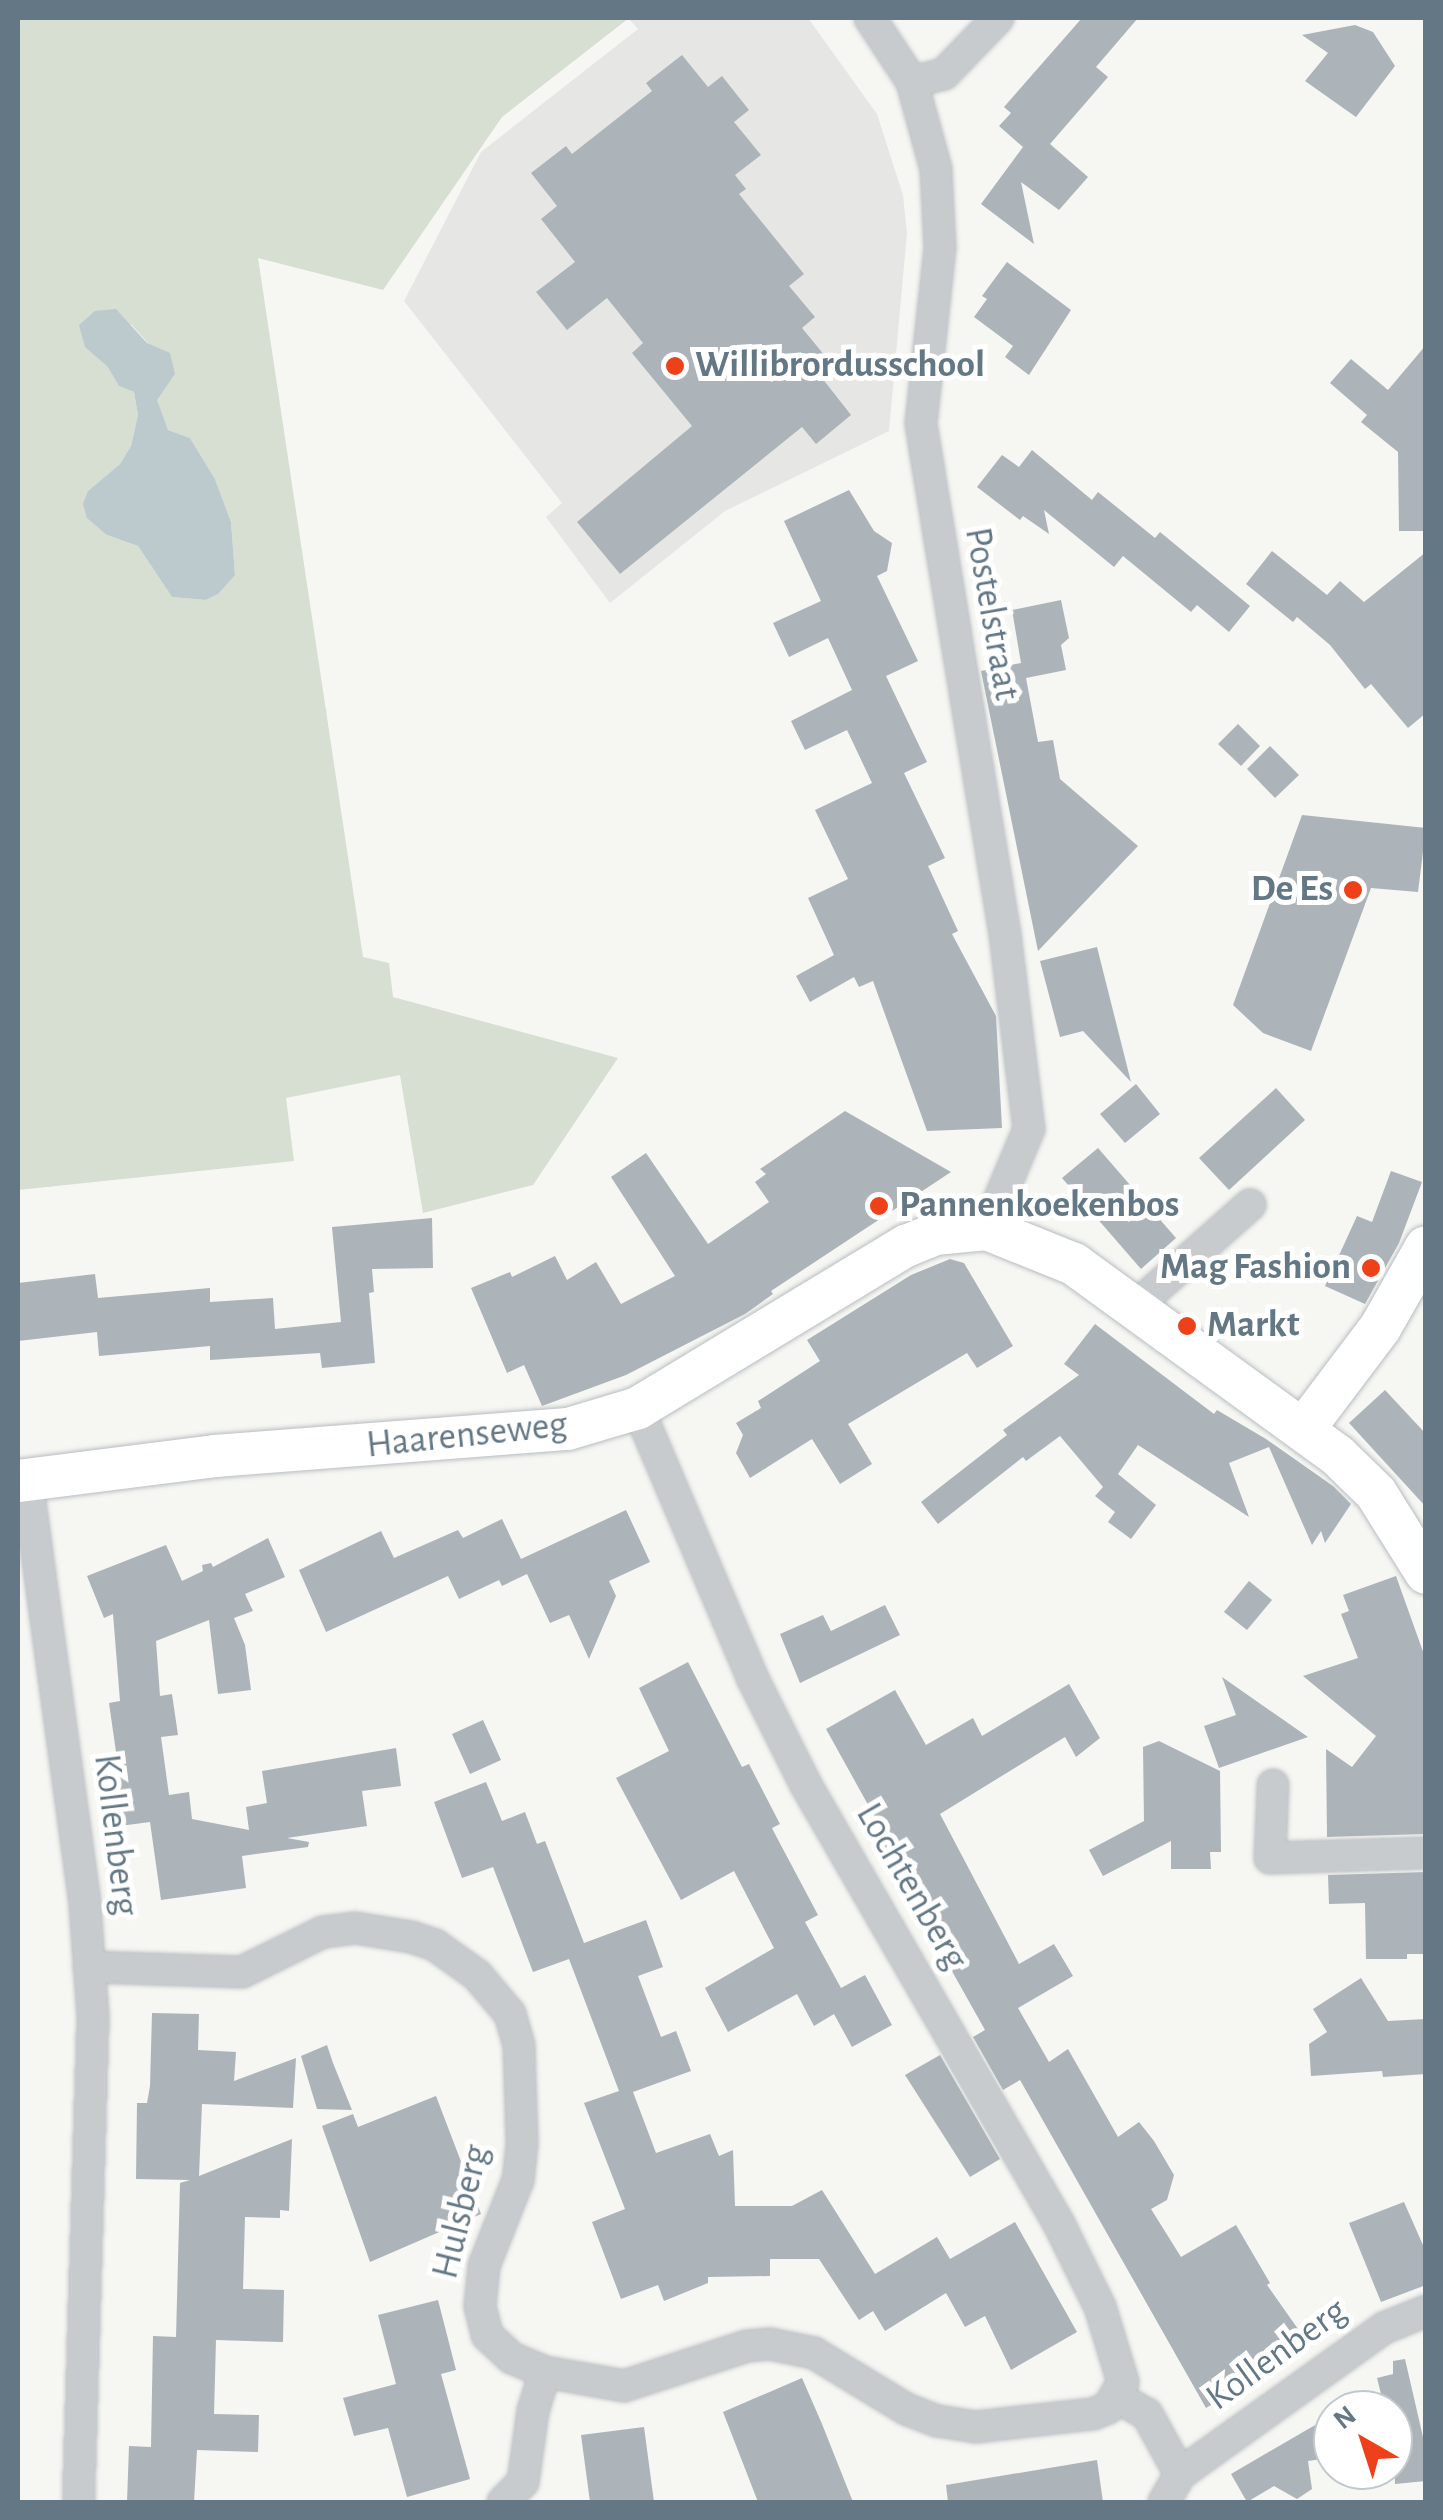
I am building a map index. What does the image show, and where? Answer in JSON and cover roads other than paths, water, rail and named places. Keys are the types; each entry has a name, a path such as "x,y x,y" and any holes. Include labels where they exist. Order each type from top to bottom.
{"street":[{"name":"Postelstraat","path":"870,18 912,82 936,169 940,248 921,424 938,551 1005,934 1029,1129 988,1229"},
{"path":"912,82 944,74 998,18"},
{"path":"1134,1308 1250,1205"},
{"path":"988,1229 1074,1264 1358,1472 1376,1492 1426,1572"},
{"name":"Haarenseweg","path":"22,1481 215,1456 546,1434 638,1408 906,1246 935,1234 988,1229"},
{"path":"1303,1430 1380,1328 1426,1247"},
{"name":"Lochtenberg","path":"638,1408 753,1679 797,1767 1060,2224 1100,2307 1121,2367 1123,2382 1117,2397"},
{"name":"Kollenberg","path":"22,1481 85,1905 90,1968 92,2016 78,2502"},
{"path":"1273,1785 1270,1858 1426,1853"},
{"name":"Hulsberg","path":"90,1968 242,1972 322,1932 355,1928 423,1941 477,1975 510,2014 519,2046 522,2144 518,2180 484,2266 480,2306 487,2335 512,2358 546,2372 624,2386 747,2346 770,2344 814,2353 906,2409 975,2427 1094,2414 1117,2397"},
{"name":"Kollenberg","path":"1164,2502 1180,2474 1384,2328 1426,2312"},
{"path":"523,2496 533,2411 546,2372"},
{"path":"1117,2397 1146,2414 1180,2474"}],"place":[{"name":"Willibrordusschool","path":"675,366"},
{"name":"De Es","path":"1353,890"},
{"name":"Pannenkoekenbos","path":"879,1206"},
{"name":"Mag Fashion","path":"1371,1268"},
{"name":"Markt","path":"1187,1326"}]}
